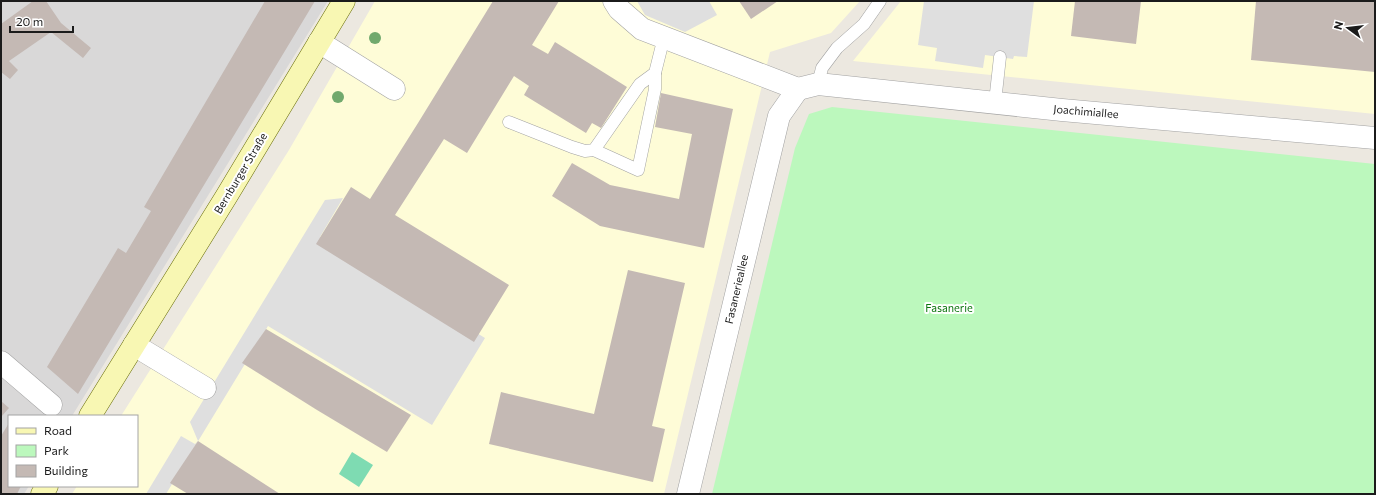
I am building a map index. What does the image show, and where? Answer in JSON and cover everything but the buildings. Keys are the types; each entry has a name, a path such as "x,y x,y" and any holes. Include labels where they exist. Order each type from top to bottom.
{"main road":[{"name":"Bernburger Straße","path":"91,415 226,197 344,1"}],"street":[{"name":"Joachimiallee","path":"614,1 619,9 642,29 808,86 1375,138"},
{"path":"319,42 394,89"},
{"name":"Fasanerieallee","path":"688,494 778,116 808,86"},
{"path":"134,345 205,388"},
{"path":"1,362 51,405"}],"lane":[{"path":"808,86 833,53 864,24 880,1"},
{"path":"509,122 572,147 585,151 594,150 638,170 655,89 655,73 664,37"},
{"path":"995,102 1000,57"},
{"path":"594,150 640,84 655,73"}],"shaded area":[{"path":"1,1 328,1 73,415 8,415 8,487 28,487 24,494 1,494"},
{"path":"375,1 860,1 831,33 770,52 664,494 72,494 76,487 138,487 138,415 122,415 289,150"},
{"path":"637,1 709,1 717,15 685,32 645,15"},
{"path":"901,1 1375,1 1375,114 853,61"},
{"path":"924,1 1034,1 1027,57 1014,56 1013,59 985,55 983,68 935,61 937,48 918,45"},
{"path":"343,198 320,237 485,338 432,425 268,326 166,494 146,494 181,436 195,444 198,441 190,422 325,200"}],"green space":[{"name":"Fasanerie","path":"832,107 1375,164 1375,494 712,494 795,148 809,114"},
{"path":"352,452 373,465 359,487 339,474"}]}
